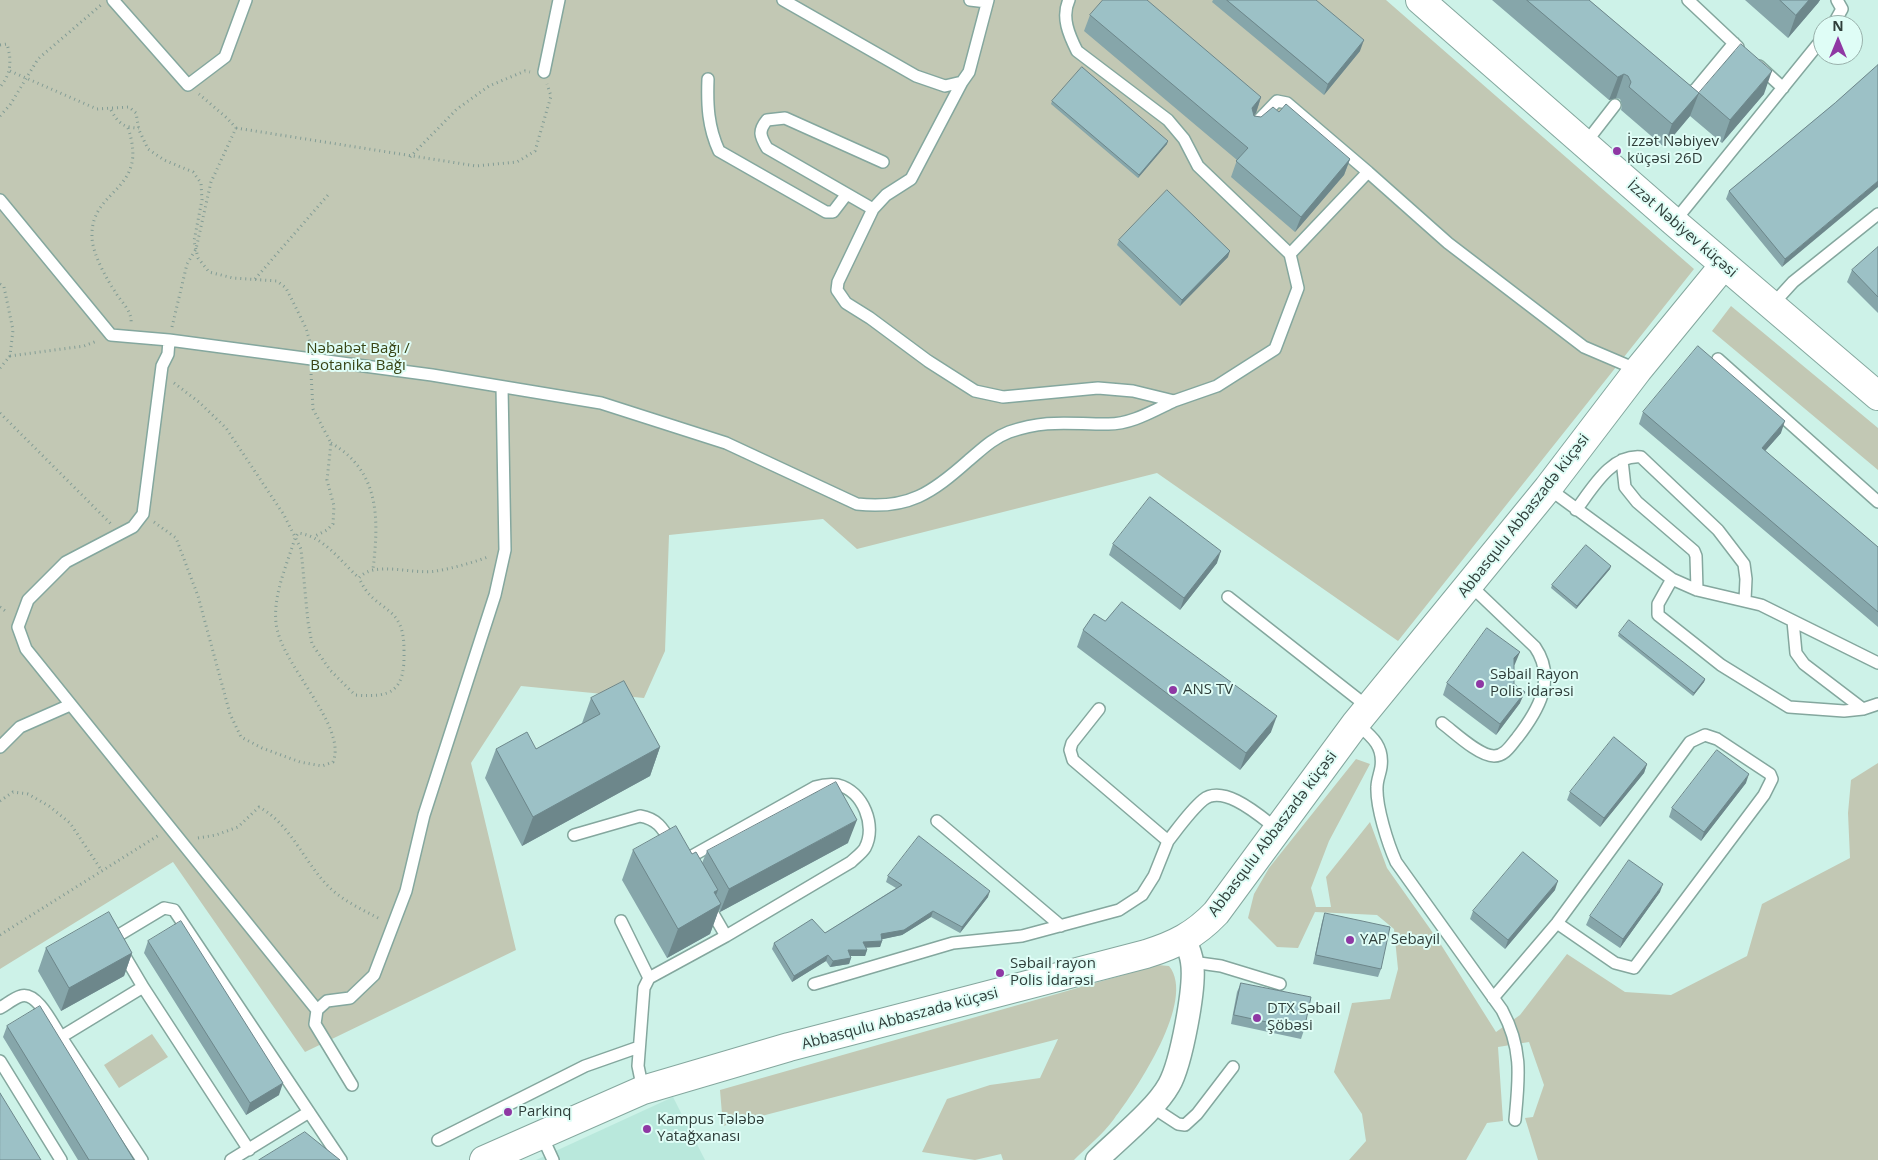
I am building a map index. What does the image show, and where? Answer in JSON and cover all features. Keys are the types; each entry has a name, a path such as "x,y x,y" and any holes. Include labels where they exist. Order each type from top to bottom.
{"street":[{"name":"İzzət Nəbiyev küçəsi","path":"1420,0 1584,145 1878,396"},
{"name":"Abbasqulu Abbaszadə küçəsi","path":"484,1160 643,1090 789,1047 1146,954 1189,951 1202,927 1216,913 1362,715 1470,585 1548,488 1638,370 1724,265"},
{"path":"1097,1160 1152,1107 1169,1086 1177,1062 1189,1008 1189,951"}],"lane":[{"path":"112,0 188,86 225,57 246,0"},
{"path":"544,72 560,0"},
{"path":"783,0 916,76 945,86 962,82"},
{"path":"970,0 987,1 969,72 911,179 886,195 873,209 838,282 837,290 846,304 870,318 928,361 975,391 1003,397 1098,388 1133,391 1174,401"},
{"path":"0,200 111,335 170,340 502,386 601,403 726,443 857,504 874,506 897,504 940,486 988,443 1007,433 1029,426 1063,421 1107,424 1142,417 1174,401 1216,386 1275,349 1298,288 1290,254 1198,166 1184,139 1168,120 1077,50 1068,34 1066,8 1069,0"},
{"path":"1688,0 1783,88"},
{"path":"1838,0 1842,8 1840,15"},
{"path":"1668,88 1674,94 1683,96 1695,90 1734,43"},
{"path":"1674,222 1813,50"},
{"path":"708,79 707,106 712,134 719,150 826,212 833,212 846,195"},
{"path":"1253,126 1277,100 1288,103 1448,243 1584,347 1638,370"},
{"path":"1584,145 1615,105"},
{"path":"873,209 767,148 760,136 760,128 767,120 785,118 883,162"},
{"path":"1290,254 1368,172"},
{"path":"1772,305 1793,282 1878,214"},
{"path":"170,340 163,373 143,514 133,527 66,562 28,600 18,627 26,649 317,1010"},
{"path":"1718,359 1878,502"},
{"path":"352,1085 315,1024 317,1010 327,1001 350,998 374,975 406,890 424,815 495,595 505,550 502,386"},
{"path":"1576,510 1607,471 1631,456 1641,457 1718,530 1744,564 1746,579 1745,600"},
{"path":"1622,460 1625,486 1637,502 1694,551 1696,556 1697,590"},
{"path":"1548,488 1672,579 1697,590 1761,605 1878,663"},
{"path":"1672,579 1658,604 1658,615 1721,666 1788,706 1844,711 1863,709 1878,704"},
{"path":"1442,723 1481,753 1494,756 1506,752 1534,716 1542,696 1545,666 1541,655 1535,646 1470,585"},
{"path":"1228,597 1362,715 1380,749 1381,766 1377,788 1387,842 1396,862 1493,998 1511,1027 1518,1052 1519,1077 1515,1120"},
{"path":"1794,621 1796,653 1804,664 1863,709"},
{"path":"0,747 20,727 70,705"},
{"path":"1099,709 1072,743 1070,750 1073,760 1168,840"},
{"path":"1493,998 1558,923 1690,742 1705,735 1717,739 1770,774 1772,779 1764,795 1634,968 1622,966 1558,923"},
{"path":"574,835 628,818 640,816 651,818 659,823 685,865 815,787 838,785 856,795 866,811 869,822 864,849 851,862 726,936 649,978 644,988 639,1047 638,1066 643,1090"},
{"path":"814,984 953,943 1022,936 1119,910 1142,895 1154,876 1168,840 1204,798 1216,795 1234,798 1277,829"},
{"path":"937,821 1061,926"},
{"path":"702,894 726,936"},
{"path":"249,1150 117,944 119,935 164,908 174,910 341,1160"},
{"path":"621,921 649,978"},
{"path":"1189,951 1221,966 1280,984"},
{"path":"61,1037 144,987"},
{"path":"0,1008 20,996 27,995 36,999 142,1160"},
{"path":"438,1140 586,1066 639,1047"},
{"path":"0,1060 61,1160"},
{"path":"1152,1107 1178,1124 1185,1125 1197,1114 1234,1067"},
{"path":"231,1160 309,1112"},
{"path":"541,1134 553,1160"}],"path":[{"path":"0,116 38,60 106,0"},
{"path":"0,45 7,44 10,60 10,71 0,87"},
{"path":"10,71 26,80 97,109 111,110 128,107 136,113 138,128 148,149 164,160 193,172 201,183 202,200 194,241 198,258 209,272 219,275 277,281 286,288 306,328 313,352 311,388 313,409 331,443 345,451 363,472 375,501 372,569"},
{"path":"188,86 227,118 236,128 410,157 476,166 517,162 535,150 551,96 544,72 525,71 489,86 457,109 410,157"},
{"path":"111,110 121,124 128,128 138,128"},
{"path":"128,128 133,147 133,159 129,175 96,213 92,239 104,272 127,307 132,320 129,336"},
{"path":"170,340 179,291 187,264 196,249 211,182 236,128"},
{"path":"255,279 328,195"},
{"path":"0,284 4,287 13,330 10,356 0,368"},
{"path":"10,356 84,346 111,335"},
{"path":"143,514 176,538 198,596 230,714 241,737 262,748 300,762 322,766 333,762 336,753 332,731 279,638 276,623 276,598 295,538 298,533 313,537 326,546 359,578 370,595 395,618 404,635 404,666 400,684 378,697 355,695 330,670 312,644 301,549 295,538 284,515 226,428 199,402 163,373"},
{"path":"0,413 109,520 117,535"},
{"path":"313,537 327,530 333,524 334,506 327,480 331,443"},
{"path":"359,578 364,572 372,569 435,572 480,560 505,550"},
{"path":"0,801 14,792 28,794 49,806 70,823 102,871"},
{"path":"184,845 196,839 216,835 238,827 260,807 273,814 330,888 349,903 392,926"},
{"path":"0,934 170,828"}],"shaded area":[{"name":"Kampus Tələbə Yatağxanası","path":"673,1097 705,1160 536,1160"}],"green space":[{"name":"Nəbabət Bağı / Botanika Bağı","path":"0,0 1386,0 1694,269 1398,641 1157,473 857,549 823,519 669,535 665,651 644,698 521,686 471,763 516,950 305,1052 173,862 0,969"},
{"path":"1731,306 1878,428 1878,470 1712,331"},
{"path":"1356,759 1370,764 1329,841 1311,888 1316,907 1331,907 1326,877 1370,822 1387,868 1438,940 1496,1032 1520,1015 1567,954 1625,992 1671,995 1747,956 1762,904 1850,858 1848,813 1851,780 1878,763 1878,1160 1538,1160 1525,1118 1533,1117 1544,1085 1529,1042 1498,1047 1503,1121 1487,1123 1466,1160 1349,1160 1366,1141 1362,1114 1334,1072 1352,1003 1390,999 1398,969 1394,929 1377,915 1315,912 1298,948 1277,947 1248,918 1254,894 1269,868"},
{"path":"1158,965 1169,966 1176,981 1175,1000 1170,1022 1136,1088 1114,1119 1074,1160 1003,1160 1001,1154 975,1160 922,1152 947,1099 990,1085 1040,1078 1058,1039 723,1126 720,1090"},
{"path":"152,1034 168,1057 119,1088 104,1065"}],"building":[{"path":"1103,0 1147,0 1261,97 1252,108 1254,116 1261,117 1273,107 1279,112 1286,104 1350,159 1301,217 1236,161 1248,148 1090,15"},
{"path":"1227,0 1316,0 1364,40 1328,84"},
{"path":"1527,0 1589,0 1699,93 1672,124 1629,87 1631,82 1628,76 1624,74 1618,77"},
{"path":"1780,0 1809,0 1796,15"},
{"path":"1741,44 1772,71 1730,120 1699,93"},
{"path":"1878,65 1878,181 1785,259 1729,191"},
{"path":"1082,67 1168,141 1139,175 1052,101"},
{"path":"1167,190 1230,251 1182,300 1119,240"},
{"path":"1878,247 1878,297 1852,270"},
{"path":"1698,346 1785,421 1762,448 1878,547 1878,612 1643,412"},
{"path":"1150,497 1221,551 1184,598 1113,544"},
{"path":"1586,545 1611,566 1577,606 1552,585"},
{"name":"ANS TV","path":"1122,602 1277,716 1246,753 1083,630 1094,614 1105,621"},
{"path":"1629,620 1705,679 1694,693 1619,633"},
{"path":"1487,628 1520,652 1514,658 1514,684 1525,692 1500,724 1447,683"},
{"path":"624,681 660,747 533,817 496,749 527,732 536,749 600,714 591,698"},
{"path":"1614,737 1647,764 1604,818 1570,792"},
{"path":"1717,750 1749,774 1704,832 1672,808"},
{"path":"836,782 857,820 729,889 707,851"},
{"path":"676,826 692,854 696,852 718,890 714,892 721,904 678,929 633,850"},
{"path":"919,836 990,891 962,927 933,911 904,930 881,934 882,941 863,942 867,950 848,950 851,958 833,961 828,955 794,976 774,943 812,919 825,933 902,885 888,876"},
{"path":"1523,852 1558,881 1508,940 1473,911"},
{"path":"1629,860 1663,884 1623,939 1590,916"},
{"path":"109,912 132,953 69,988 46,948"},
{"path":"1325,913 1390,927 1381,969 1316,955"},
{"path":"181,921 283,1083 250,1103 148,941"},
{"path":"1241,983 1311,997 1304,1030 1234,1015"},
{"path":"40,1006 134,1160 89,1160 7,1026"},
{"path":"0,1093 41,1160 0,1160"},
{"path":"305,1132 340,1160 259,1160"}],"place":[{"name":"İzzət Nəbiyev küçəsi 26D","path":"1617,151"},
{"name":"Səbail Rayon Polis İdarəsi","path":"1480,684"},
{"name":"ANS TV","path":"1173,690"},
{"name":"YAP Sebayil","path":"1350,940"},
{"name":"Səbail rayon Polis İdarəsi","path":"1000,973"},
{"name":"DTX Səbail Şöbəsi","path":"1257,1018"},
{"name":"Parkinq","path":"508,1112"},
{"name":"Kampus Tələbə Yatağxanası","path":"647,1129"}]}
